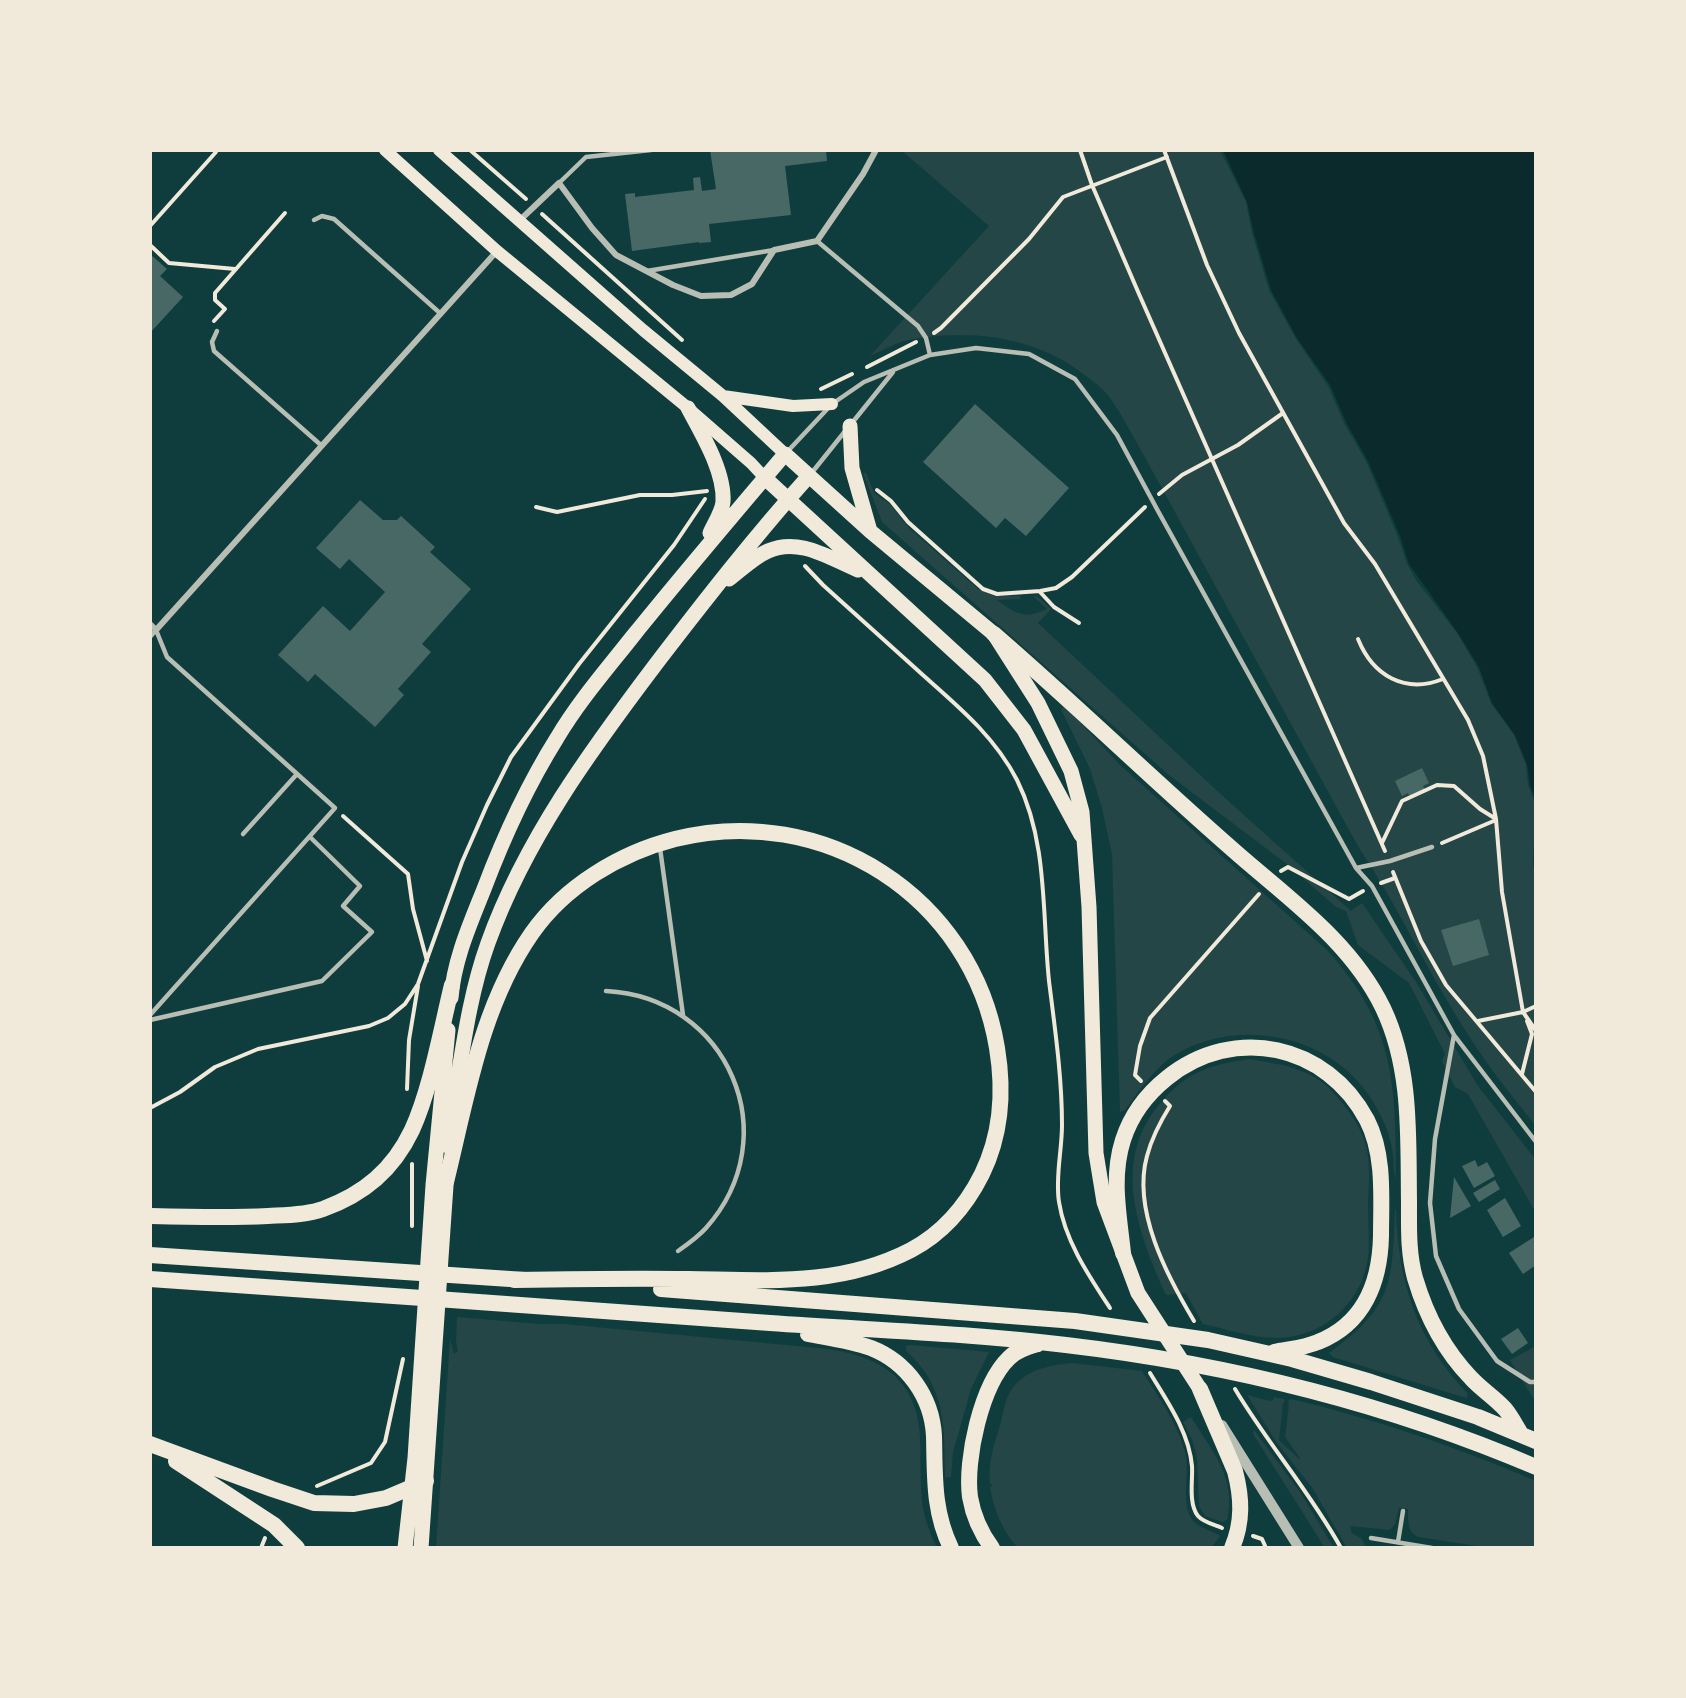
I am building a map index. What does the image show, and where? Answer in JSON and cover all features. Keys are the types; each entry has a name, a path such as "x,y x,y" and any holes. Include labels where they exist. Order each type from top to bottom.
{"highway":[{"path":"994,634 1342,946 1358,966 1372,988 1393,1033 1405,1082 1409,1252 1421,1298 1430,1319 1455,1359 1486,1393 1504,1408 1529,1438"},
{"path":"447,1182 476,1060 504,980 534,930 577,886 633,853 659,843 698,834 727,831 760,831 797,836 824,843 859,859 904,887 949,935 963,957 987,1008 999,1060 1000,1094 997,1130 989,1160 973,1192 955,1216 936,1234 913,1249 878,1265 823,1278 759,1281 514,1280"},
{"path":"150,1216 242,1217 293,1214 321,1210 366,1187 384,1172 412,1128 423,1098 452,985"},
{"path":"1123,1253 1117,1191 1119,1155 1130,1122 1152,1091 1194,1060 1228,1049 1264,1048 1282,1051 1317,1066 1347,1090 1368,1122 1375,1140 1381,1179 1379,1267 1373,1287 1363,1305 1338,1331 1315,1343 1269,1353"},
{"path":"150,1255 606,1285 1075,1321 1158,1332 1269,1353 1417,1396 1529,1438"},
{"path":"150,1280 1042,1342 1095,1349 1206,1367 1316,1392 1411,1420 1536,1467"},
{"path":"150,1287 253,1287"},
{"path":"724,1319 869,1347 893,1360 907,1372 922,1393 932,1417 935,1501 951,1548"},
{"path":"992,1548 976,1518 970,1495 969,1469 974,1436 987,1396 1004,1364 1018,1352 1042,1342"},
{"path":"1200,1389 1236,1471 1241,1520 1232,1548"},
{"path":"150,1445 314,1503 354,1504 386,1498 419,1484"},
{"path":"150,1445 274,1525 297,1548"}],"main road":[{"path":"385,150 497,251 688,408 751,463 870,576 985,680 1024,730 1082,838"},
{"path":"439,150 643,330 723,396 808,477 994,634 1038,703 1071,771 1082,812 1082,838 1089,907 1096,1153 1104,1202 1138,1293 1200,1389"},
{"path":"723,396 793,406 832,404"},
{"path":"688,408 711,451 722,486 723,504 704,548"},
{"path":"850,426 852,468 870,531"},
{"path":"421,1548 419,1484 433,1185 452,985 467,933 521,801 557,736 593,686 704,548 785,454"},
{"path":"405,1548 419,1484 447,1182 450,1125 472,995 488,943 521,864 597,742 712,591 808,477"},
{"path":"712,591 768,551 790,546 803,546 870,576"}],"street":[{"path":"519,221 559,183 592,228 616,255 673,285 701,296 730,295 752,284 774,250 817,241 863,174 876,150"},
{"path":"150,624 156,630 497,251"},
{"path":"1200,1389 1299,1548"}],"lane":[{"path":"585,150 586,157"},
{"path":"559,183 586,157 651,150"},
{"path":"314,220 322,216 333,219 441,314"},
{"path":"817,241 918,326 926,338 930,355"},
{"path":"646,271 774,250"},
{"path":"217,331 212,342 214,351 322,446"},
{"path":"785,454 832,404 864,382 930,355 976,348 1029,354 1075,380 1118,435 1356,868 1372,886 1454,1035 1536,1142"},
{"path":"808,477 893,372"},
{"path":"150,637 156,630 167,657 335,808 150,1017"},
{"path":"243,834 297,774"},
{"path":"150,1017 322,981 372,932 343,906 360,886 310,837"},
{"path":"659,843 683,1015"},
{"path":"1356,868 1390,861 1432,847"},
{"path":"606,991 643,996 683,1015 710,1039 728,1066 740,1103 741,1154 728,1194 706,1228 678,1251"},
{"path":"1454,1035 1435,1139 1430,1203 1436,1256 1459,1310 1497,1361 1530,1382 1536,1382"},
{"path":"1398,1542 1403,1511"},
{"path":"1371,1538 1432,1548"}],"path":[{"path":"150,226 216,152 214,150"},
{"path":"470,150 687,344"},
{"path":"1080,150 1092,185 1390,861 1421,940 1446,985 1536,1092"},
{"path":"1164,150 1218,292 1344,523 1375,564 1468,720 1483,756 1496,819 1502,892 1523,1012 1532,1034 1522,1075"},
{"path":"813,391 830,385 942,328 1029,240 1059,201 1068,194 1167,157"},
{"path":"210,325 225,309 215,300 215,293 285,213"},
{"path":"150,246 170,263 236,270"},
{"path":"875,483 877,491 891,501 908,522 983,589 997,594 1040,591 1056,588 1072,577 1152,500 1182,475 1238,445 1283,413"},
{"path":"150,1108 180,1092 214,1067 258,1049 369,1026 388,1018 405,1004 418,984 462,862 511,757 579,664 681,536 710,490 672,495 640,495 557,512 536,507"},
{"path":"804,558 805,567 823,585 982,729 1017,781 1029,812 1037,845 1042,885 1049,981 1058,1050 1062,1125 1057,1182 1059,1202 1063,1220 1086,1270"},
{"path":"1040,591 1053,607 1078,623"},
{"path":"1358,639 1369,662 1388,677 1427,685 1443,679"},
{"path":"1382,844 1402,801 1437,785 1454,786 1480,809 1496,819"},
{"path":"343,816 408,874 413,909 427,961"},
{"path":"1432,847 1496,819"},
{"path":"1280,872 1288,867 1349,899 1372,886 1395,878"},
{"path":"1135,1076 1140,1046 1150,1018 1261,892"},
{"path":"407,1091 410,1040 418,984"},
{"path":"1478,1021 1523,1012 1536,1006"},
{"path":"1523,1012 1536,1031"},
{"path":"1170,1106 1156,1128 1146,1158 1144,1189 1154,1237 1178,1295"},
{"path":"412,1161 412,1221"},
{"path":"307,1490 371,1463 385,1442 405,1350"},
{"path":"1167,1401 1189,1449 1193,1505 1198,1516 1221,1527"},
{"path":"1259,1428 1303,1485 1341,1548"},
{"path":"1255,1536 1262,1539 1266,1548"}],"shaded area":[{"path":"901,150 1220,150 1246,202 1252,233 1269,290 1296,339 1328,386 1345,425 1366,461 1407,564 1416,580 1457,633 1477,667 1491,703 1514,735 1526,765 1528,785 1536,805 1533,863 1536,884 1536,1126 1490,1067 1451,1008 1387,893 1359,848 1142,452 1107,394 1067,362 1046,352 1002,338 931,336 903,341 870,356 989,226"},
{"path":"1223,150 1536,150 1536,801 1530,785 1527,764 1515,735 1492,703 1479,667 1458,633 1409,564 1400,536 1368,461 1347,424 1330,385 1297,338 1271,290 1247,202"},
{"path":"863,473 866,473 874,493 890,504 909,528 978,589 994,596 1020,596 1021,599 997,600 1016,612 1027,615 1047,609 1033,596 1038,597 1051,609 1038,623 1215,789 1351,911 1362,903 1416,982 1478,1086 1536,1160 1536,1213 1468,1094 1455,1087 1442,1061 1445,1054 1409,983 1358,945 1346,911 1336,907 1288,865 1169,775 882,522"},
{"path":"1065,706 1120,765 1327,950 1349,977 1366,1004 1387,1056 1395,1113 1396,1179 1392,1148 1385,1124 1373,1102 1356,1079 1334,1061 1310,1047 1283,1038 1255,1035 1226,1036 1199,1043 1173,1056 1159,1068 1125,1110 1120,1112 1112,854 1102,808 1090,769 1061,709"},
{"path":"1249,1059 1301,1071 1320,1081 1347,1109 1358,1126 1367,1149 1369,1237 1366,1268 1362,1281 1338,1314 1315,1329 1289,1337 1268,1338 1203,1324 1186,1293 1166,1295 1139,1224 1134,1199 1133,1175 1136,1151 1144,1128 1158,1106 1178,1086 1198,1072 1221,1064"},
{"path":"1395,1210 1401,1262 1414,1309 1436,1353 1450,1374 1468,1394 1466,1398 1333,1357 1329,1353 1366,1322 1385,1292 1390,1275"},
{"path":"457,1317 564,1324 828,1349 845,1352 876,1363 900,1381 915,1408 920,1435 923,1506 927,1524 937,1548 436,1548 450,1339 454,1354 458,1351"},
{"path":"906,1346 989,1352 971,1389 953,1452 951,1477 945,1478 943,1425 936,1394 929,1379 906,1351"},
{"path":"1536,1346 1536,1403 1510,1360"},
{"path":"1072,1363 1142,1371 1168,1412 1183,1445 1187,1464 1186,1502 1190,1516 1199,1526 1220,1536 1211,1548 1018,1548 1012,1541 996,1512 990,1487 992,1486 990,1470 992,1456 1007,1399 1017,1383 1030,1373 1046,1367"},
{"path":"1247,1395 1270,1401 1274,1397 1284,1399 1279,1440 1299,1459 1285,1437 1288,1401 1291,1399 1354,1415 1415,1435 1536,1481 1536,1548 1489,1548 1419,1537 1410,1529 1408,1509 1399,1508 1395,1524 1390,1530 1350,1526 1352,1533 1362,1539 1365,1546 1378,1548 1347,1548 1313,1489 1277,1443"},
{"path":"1191,1417 1221,1465 1226,1478 1229,1505 1227,1520 1222,1522 1205,1516 1199,1506 1197,1458 1192,1439 1183,1422"},
{"path":"1254,1430 1300,1492 1334,1548 1325,1548 1253,1434"}],"building":[{"path":"710,150 826,150 827,161 785,166 791,215 709,224 711,242 632,251 625,194 635,193 635,197 694,190 693,178 700,177 702,191 716,189"},
{"path":"150,254 167,269 160,276 183,297 150,333"},
{"path":"975,404 1069,488 1026,536 1005,518 996,528 923,462"},
{"path":"360,500 383,520 397,520 401,516 435,547 430,552 471,589 422,644 431,652 398,689 404,695 375,727 315,674 308,682 278,655 323,606 350,631 385,592 349,559 340,569 316,548"},
{"path":"1422,768 1429,783 1423,786 1425,790 1410,797 1408,793 1402,796 1395,781"},
{"path":"1479,919 1489,955 1453,966 1441,930"},
{"path":"1475,1160 1478,1167 1487,1162 1495,1176 1474,1188 1462,1166"},
{"path":"1454,1177 1471,1206 1450,1218"},
{"path":"1495,1180 1500,1189 1479,1202 1473,1193"},
{"path":"1505,1198 1521,1226 1503,1237 1487,1210"},
{"path":"1534,1237 1536,1239 1536,1265 1523,1274 1509,1253"},
{"path":"1518,1328 1528,1343 1512,1354 1501,1339"}]}
